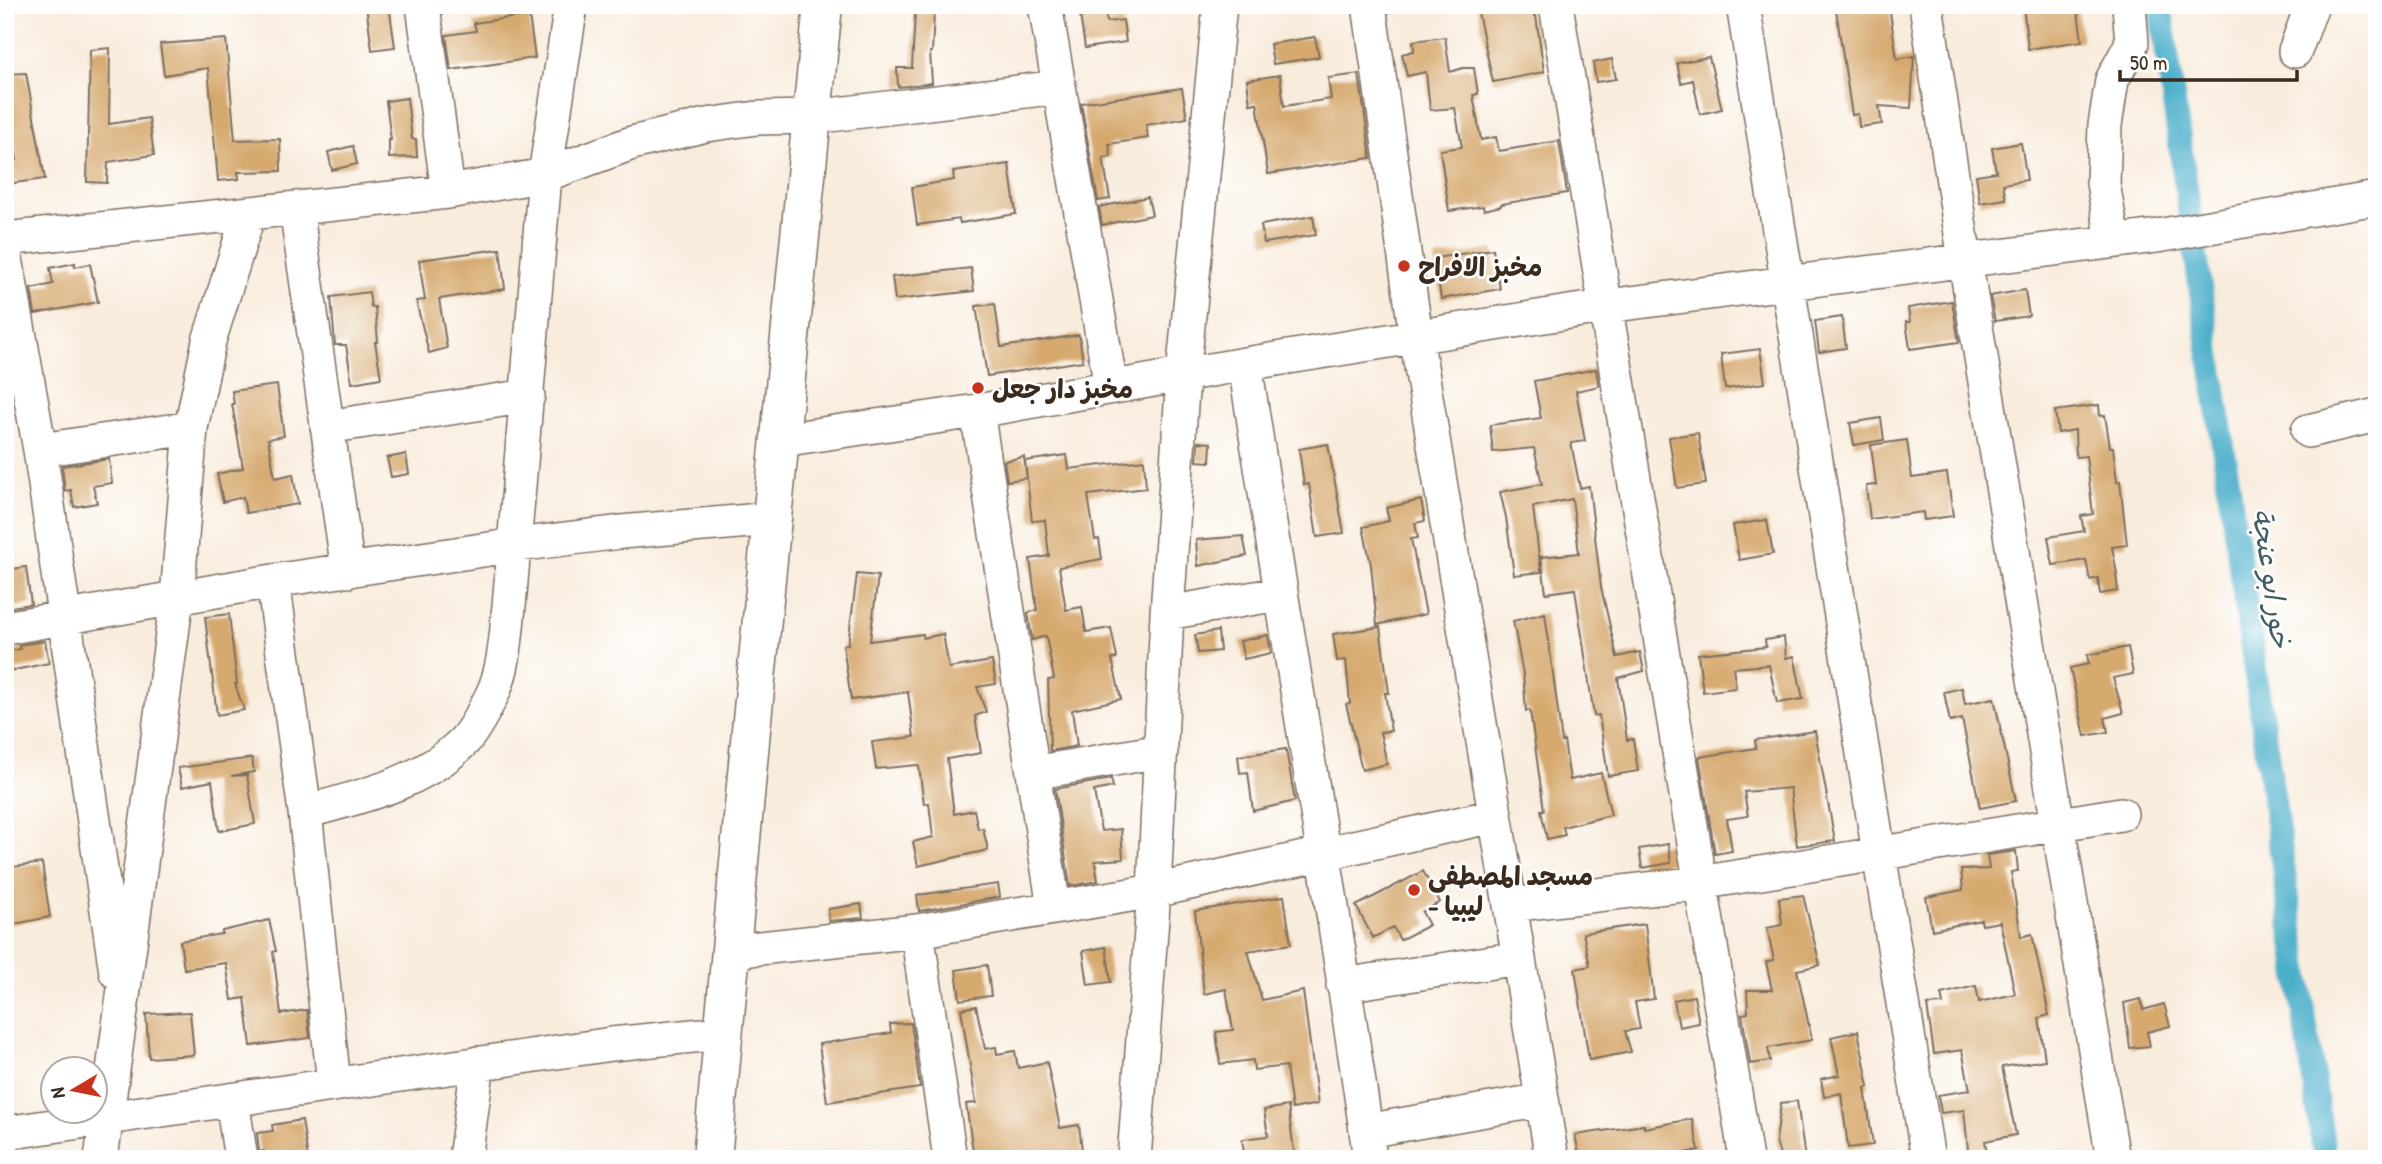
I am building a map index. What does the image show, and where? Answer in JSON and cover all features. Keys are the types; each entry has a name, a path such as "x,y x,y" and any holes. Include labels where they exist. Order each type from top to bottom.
{"highway":[{"path":"712,1159 822,5"}],"street":[{"path":"423,5 448,192"},
{"path":"305,812 356,798 422,773 465,740 493,694 503,657 516,545 545,175 571,5"},
{"path":"1045,5 1111,387"},
{"path":"1134,1159 1154,891 1167,613 1182,376 1220,5"},
{"path":"1369,5 1416,336 1552,1159"},
{"path":"1556,5 1746,1159"},
{"path":"1743,5 1877,855 1928,1159"},
{"path":"1926,5 1965,260 2113,1159"},
{"path":"2113,242 2103,183 2105,125 2112,80 2132,43 2129,5"},
{"path":"2295,51 2312,5"},
{"path":"5,239 448,192 545,175 632,143 706,125 757,118 813,117 1059,87"},
{"path":"781,440 977,411 1245,364 1607,306 2157,236 2377,198"},
{"path":"296,208 348,571"},
{"path":"108,1103 177,597 191,428 209,341 249,213"},
{"path":"5,253 40,450 121,1009"},
{"path":"1245,364 1279,594 1368,1145 1542,1100"},
{"path":"327,427 528,396"},
{"path":"977,411 1054,908"},
{"path":"2308,431 2377,415"},
{"path":"40,450 191,428"},
{"path":"5,628 273,580 516,545 621,532 773,519"},
{"path":"273,580 305,812 334,1084"},
{"path":"1167,613 1279,594"},
{"path":"1033,773 1161,751"},
{"path":"1510,905 1700,883 2121,814"},
{"path":"732,951 917,930 1154,891 1494,816"},
{"path":"917,930 950,1159"},
{"path":"1343,985 1519,958"},
{"path":"108,1118 612,1044 723,1034"},
{"path":"465,1159 478,1063"},
{"path":"232,1101 241,1159"},
{"path":"5,1133 52,1126"},
{"path":"101,1159 105,1126"}],"building":[{"path":"366,5 389,5 395,47 372,50"},
{"path":"1490,5 1531,5 1536,16 1544,72 1493,82 1477,8"},
{"path":"1889,5 1897,59 1914,56 1911,108 1879,106 1882,124 1859,127 1858,114 1852,115 1836,10"},
{"path":"2023,5 2077,5 2082,41 2028,49"},
{"path":"1105,11 1107,22 1123,20 1126,42 1085,48 1080,15"},
{"path":"915,12 934,13 930,52 932,83 898,87 897,68 912,68"},
{"path":"529,15 535,58 451,70 446,35 476,31 474,23"},
{"path":"1315,37 1319,57 1273,64 1270,44"},
{"path":"1445,37 1450,72 1474,68 1478,94 1473,95 1481,140 1496,137 1499,151 1559,141 1567,193 1501,204 1484,210 1483,206 1449,211 1440,150 1462,147 1455,108 1430,110 1426,72 1407,76 1402,54 1414,51 1413,41"},
{"path":"226,39 235,140 280,139 281,171 238,172 239,179 218,181 208,68 164,75 160,44"},
{"path":"110,48 109,124 149,118 154,155 108,162 107,183 87,182 90,50"},
{"path":"1709,57 1722,109 1700,114 1693,80 1681,83 1677,63"},
{"path":"1612,59 1616,79 1596,82 1593,63"},
{"path":"26,73 45,179 5,184 5,162 17,160 5,74"},
{"path":"1359,74 1371,158 1268,174 1257,103 1250,104 1247,80 1280,75 1284,106 1331,99 1328,78"},
{"path":"1182,88 1187,118 1146,125 1148,138 1109,144 1111,157 1103,158 1110,199 1098,201 1081,103"},
{"path":"407,98 417,157 389,158 391,140 386,101"},
{"path":"2021,143 2027,180 2003,184 2006,199 1980,203 1976,175 1996,172 1992,148"},
{"path":"353,146 357,164 332,170 328,152"},
{"path":"1009,164 1016,214 960,223 959,219 917,225 912,187 954,180 953,172"},
{"path":"1148,197 1152,215 1102,225 1099,207"},
{"path":"1313,216 1316,235 1264,243 1261,225"},
{"path":"500,249 505,289 439,299 447,348 429,353 416,301 425,300 419,260"},
{"path":"1493,249 1500,289 1441,299 1435,258"},
{"path":"75,263 75,267 90,264 98,302 35,314 31,289 53,284 50,268"},
{"path":"971,268 974,291 895,300 892,277"},
{"path":"2025,290 2029,316 1995,321 1990,296"},
{"path":"369,292 371,307 375,307 378,342 375,342 381,378 352,383 346,345 335,345 331,297"},
{"path":"1952,301 1959,342 1910,349 1906,322 1910,322 1908,308"},
{"path":"995,304 1001,347 1079,335 1083,361 987,376 976,306"},
{"path":"1842,317 1846,348 1819,352 1815,321"},
{"path":"1760,349 1765,383 1725,389 1721,354"},
{"path":"1596,369 1599,386 1576,391 1585,441 1571,443 1580,488 1589,486 1601,587 1617,657 1640,652 1644,671 1618,678 1627,740 1633,739 1638,771 1608,776 1599,715 1594,716 1575,589 1546,593 1541,557 1579,553 1572,499 1533,507 1541,572 1514,575 1500,492 1542,484 1534,448 1493,452 1490,425 1541,418 1534,381"},
{"path":"277,385 284,436 268,439 275,478 293,474 298,504 246,513 243,497 223,502 217,474 243,468 232,391"},
{"path":"2099,405 2100,416 2105,415 2110,447 2113,447 2117,482 2120,481 2127,545 2112,547 2118,591 2100,594 2098,578 2090,580 2086,560 2053,565 2048,537 2084,531 2081,516 2093,514 2086,456 2076,457 2075,430 2058,433 2055,411"},
{"path":"1881,418 1884,440 1854,445 1850,423"},
{"path":"1698,433 1706,484 1677,488 1669,437"},
{"path":"1907,440 1912,478 1947,473 1953,516 1924,520 1923,512 1870,519 1866,486 1876,485 1871,445"},
{"path":"1198,442 1211,443 1210,462 1197,461"},
{"path":"1328,444 1344,533 1317,537 1309,484 1304,485 1299,449"},
{"path":"406,454 409,474 391,477 387,458"},
{"path":"1067,455 1069,469 1144,460 1146,488 1088,495 1095,540 1099,539 1102,559 1059,567 1066,610 1082,607 1086,632 1111,628 1117,658 1112,659 1121,699 1072,710 1077,746 1050,751 1048,680 1054,679 1046,636 1032,640 1028,613 1037,610 1030,559 1049,556 1045,520 1032,521 1025,461"},
{"path":"1024,457 1027,478 1007,481 1004,461"},
{"path":"109,459 112,483 93,486 97,503 74,507 71,490 65,491 62,466"},
{"path":"1421,500 1425,521 1415,523 1418,538 1411,539 1426,614 1377,625 1371,565 1363,527 1389,521 1386,508"},
{"path":"1767,520 1773,554 1739,560 1733,525"},
{"path":"1243,536 1247,556 1198,566 1196,540"},
{"path":"26,567 31,604 5,608 5,570"},
{"path":"857,574 878,576 870,641 943,634 949,668 992,661 996,684 977,687 986,712 975,716 981,753 947,759 954,814 974,810 978,829 983,828 988,850 918,866 913,842 933,837 929,803 924,804 919,767 876,769 872,742 914,737 908,692 851,700 843,645 848,644"},
{"path":"1545,613 1562,742 1564,741 1570,780 1601,773 1611,815 1563,827 1565,835 1547,839 1541,810 1544,810 1530,710 1526,711 1523,674 1513,621"},
{"path":"229,614 235,684 244,710 217,715 205,617"},
{"path":"1380,627 1391,731 1380,732 1387,764 1362,770 1346,704 1350,703 1346,660 1337,661 1333,634"},
{"path":"1218,631 1220,651 1198,653 1195,635"},
{"path":"1268,635 1271,653 1244,659 1240,641"},
{"path":"1784,637 1786,658 1794,656 1803,699 1777,703 1769,665 1733,668 1736,688 1703,692 1698,654 1766,647 1765,640"},
{"path":"45,641 49,663 5,672 5,652 20,649 19,645"},
{"path":"2128,647 2133,674 2113,678 2123,713 2105,718 2108,732 2085,736 2070,668 2089,664 2087,655"},
{"path":"1962,688 1965,704 1994,698 2016,801 1980,808 1962,719 1950,722 1944,692"},
{"path":"1815,731 1835,841 1797,846 1790,788 1744,792 1748,816 1727,819 1732,851 1715,854 1699,757 1756,748 1755,740"},
{"path":"1286,749 1295,801 1253,811 1248,772 1240,773 1238,756"},
{"path":"252,758 254,772 231,776 247,775 255,824 219,831 212,781 182,787 178,768"},
{"path":"1111,779 1113,787 1094,791 1101,831 1121,829 1123,859 1095,861 1098,881 1070,886 1055,789"},
{"path":"1668,844 1671,863 1642,868 1639,849"},
{"path":"2016,851 2018,871 2011,872 2021,937 2032,934 2049,1015 2039,1018 2045,1060 2002,1067 2016,1135 1985,1141 1988,1159 1969,1159 1964,1110 1941,1113 1938,1095 1970,1090 1962,1050 1934,1054 1927,1005 1943,1004 1941,994 1976,986 1979,1002 2015,994 2000,922 1982,925 1981,920 1932,930 1926,897 1963,890 1961,870 1989,869 1987,855"},
{"path":"42,863 50,917 5,926 5,868"},
{"path":"1423,871 1440,902 1422,912 1429,925 1400,940 1393,927 1373,938 1356,906"},
{"path":"998,884 1000,897 919,911 917,895"},
{"path":"1803,895 1820,965 1797,970 1812,1040 1768,1048 1770,1061 1750,1064 1742,1014 1748,1013 1747,990 1772,990 1766,962 1774,960 1767,928 1782,925 1779,898"},
{"path":"1284,896 1291,944 1248,951 1262,1000 1303,991 1318,1104 1292,1109 1286,1066 1254,1070 1253,1060 1220,1064 1216,1032 1233,1030 1226,989 1204,994 1195,911"},
{"path":"861,904 863,918 829,921 828,909"},
{"path":"269,920 276,951 273,952 281,1014 307,1010 310,1038 251,1046 245,998 232,1000 226,963 184,969 180,941 222,934 222,931"},
{"path":"1645,924 1654,999 1635,1002 1640,1029 1625,1031 1631,1052 1589,1060 1575,969 1590,966 1583,933"},
{"path":"1106,947 1111,982 1088,985 1083,951"},
{"path":"987,965 991,996 960,1000 956,970"},
{"path":"1694,996 1699,1023 1679,1027 1674,1000"},
{"path":"2141,999 2143,1010 2164,1004 2170,1026 2147,1032 2150,1046 2130,1048 2124,1003"},
{"path":"976,1006 985,1049 996,1047 997,1054 1015,1051 1018,1068 1047,1062 1060,1128 1079,1125 1083,1159 1005,1159 1004,1154 974,1158 966,1104 976,1103 961,1009"},
{"path":"190,1012 194,1055 149,1058 146,1014"},
{"path":"911,1023 920,1088 827,1102 819,1044 891,1033 890,1024"},
{"path":"1858,1031 1869,1087 1865,1088 1873,1145 1848,1148 1841,1093 1824,1097 1821,1079 1839,1075 1831,1037"},
{"path":"1797,1101 1805,1159 1781,1159 1776,1141 1781,1103"},
{"path":"1288,1106 1295,1159 1245,1159 1242,1139 1268,1136 1264,1110"},
{"path":"1692,1119 1699,1150 1657,1159 1580,1159 1575,1135 1644,1125 1644,1128"},
{"path":"302,1120 308,1159 265,1159 264,1151 259,1152 257,1133 273,1131 272,1125"}],"waterway":[{"name":"خور ابو عنجة","path":"2160,5 2325,1159"}],"place":[{"name":"مخبز الافراح","path":"1404,266"},
{"name":"مخبز دار جعل","path":"978,388"},
{"name":"مسجد المصطفى - ليبيا","path":"1414,890"}]}
